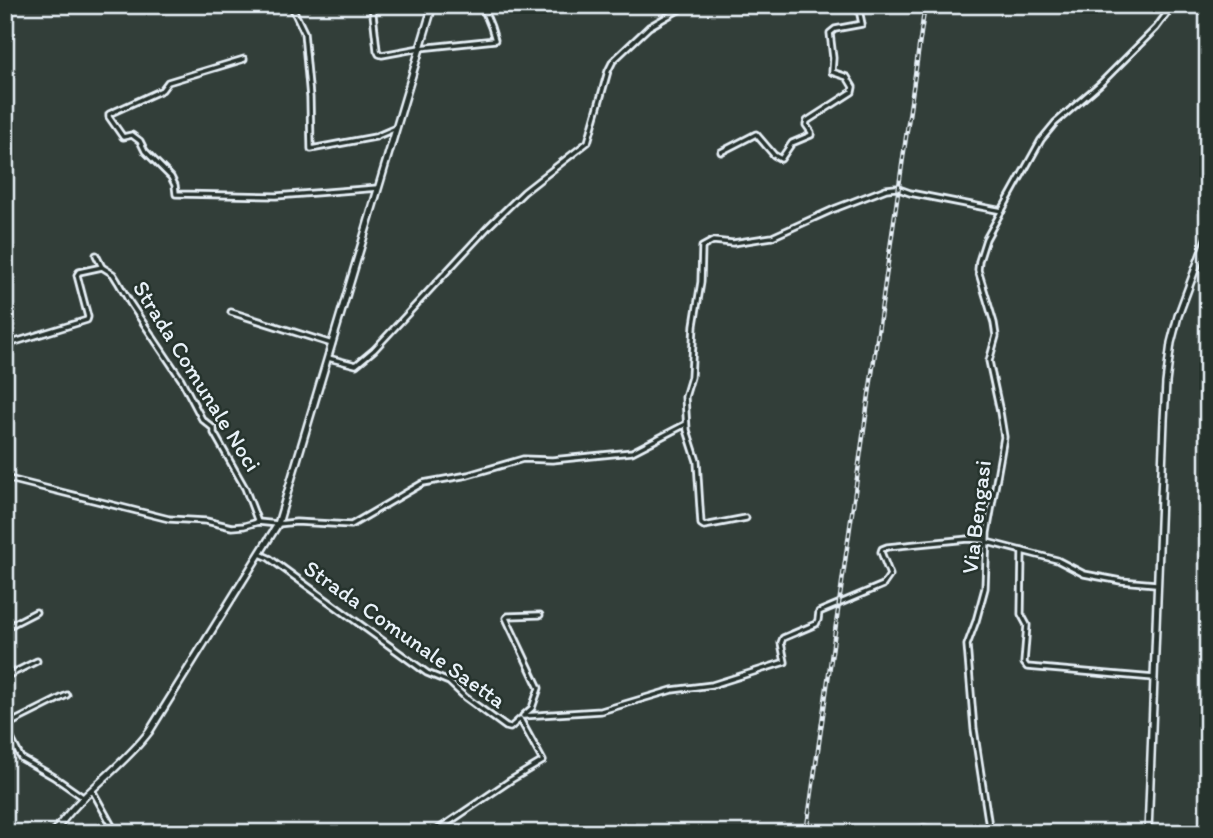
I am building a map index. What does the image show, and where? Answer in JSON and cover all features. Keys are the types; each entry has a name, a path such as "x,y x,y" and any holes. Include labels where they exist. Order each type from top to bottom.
{"street":[{"path":"291,5 304,32 311,149 382,135 396,128"},
{"path":"372,5 379,54 383,55 495,40 482,5"},
{"path":"54,833 69,812 131,753 149,732 278,524 433,5"},
{"path":"328,358 356,365 361,361 506,209 588,142 613,61 649,27 687,5"},
{"path":"721,152 756,134 774,155 781,159 792,143 811,135 807,121 852,92 853,87 847,77 832,72 830,33 835,29 862,24 858,5"},
{"name":"Via Bengasi","path":"990,833 974,729 967,645 985,587 987,541 1004,437 989,361 996,337 978,270 979,261 986,239 1041,140 1055,123 1100,84 1156,28 1173,5"},
{"path":"244,59 168,82 164,89 109,116 123,137 132,135 140,141 145,151 174,182 176,194 276,196 379,188"},
{"path":"746,518 704,526 701,524 696,461 686,424 685,397 691,377 702,247 713,241 733,243 772,237 886,189 896,188 1002,211"},
{"path":"1148,833 1168,360 1178,316 1208,235"},
{"name":"Strada Comunale Noci","path":"96,255 102,267 113,274 142,323 181,379 202,419 214,429 245,488 258,522"},
{"path":"5,345 87,320 76,275 102,267"},
{"path":"231,312 332,344"},
{"path":"5,478 161,518 206,521 232,527 258,522 351,525 423,483 468,475 523,459 552,460 632,452 686,424"},
{"path":"521,718 601,711 673,690 712,685 785,662 781,643 783,638 816,624 819,612 886,582 890,575 881,552 887,547 968,539 987,541 1057,560 1084,574 1157,584"},
{"path":"1022,551 1021,614 1027,625 1024,663 1027,667 1154,678"},
{"name":"Strada Comunale Saetta","path":"260,554 427,673 449,682 506,727 521,718 543,761 433,833"},
{"path":"5,628 36,612"},
{"path":"521,718 532,708 539,688 506,618 540,615"},
{"path":"5,677 37,661"},
{"path":"67,695 5,727 21,758 84,798"},
{"path":"92,790 116,833"},
{"path":"903,833 919,828 958,833"}],"railway":[{"path":"806,833 925,5"}]}
